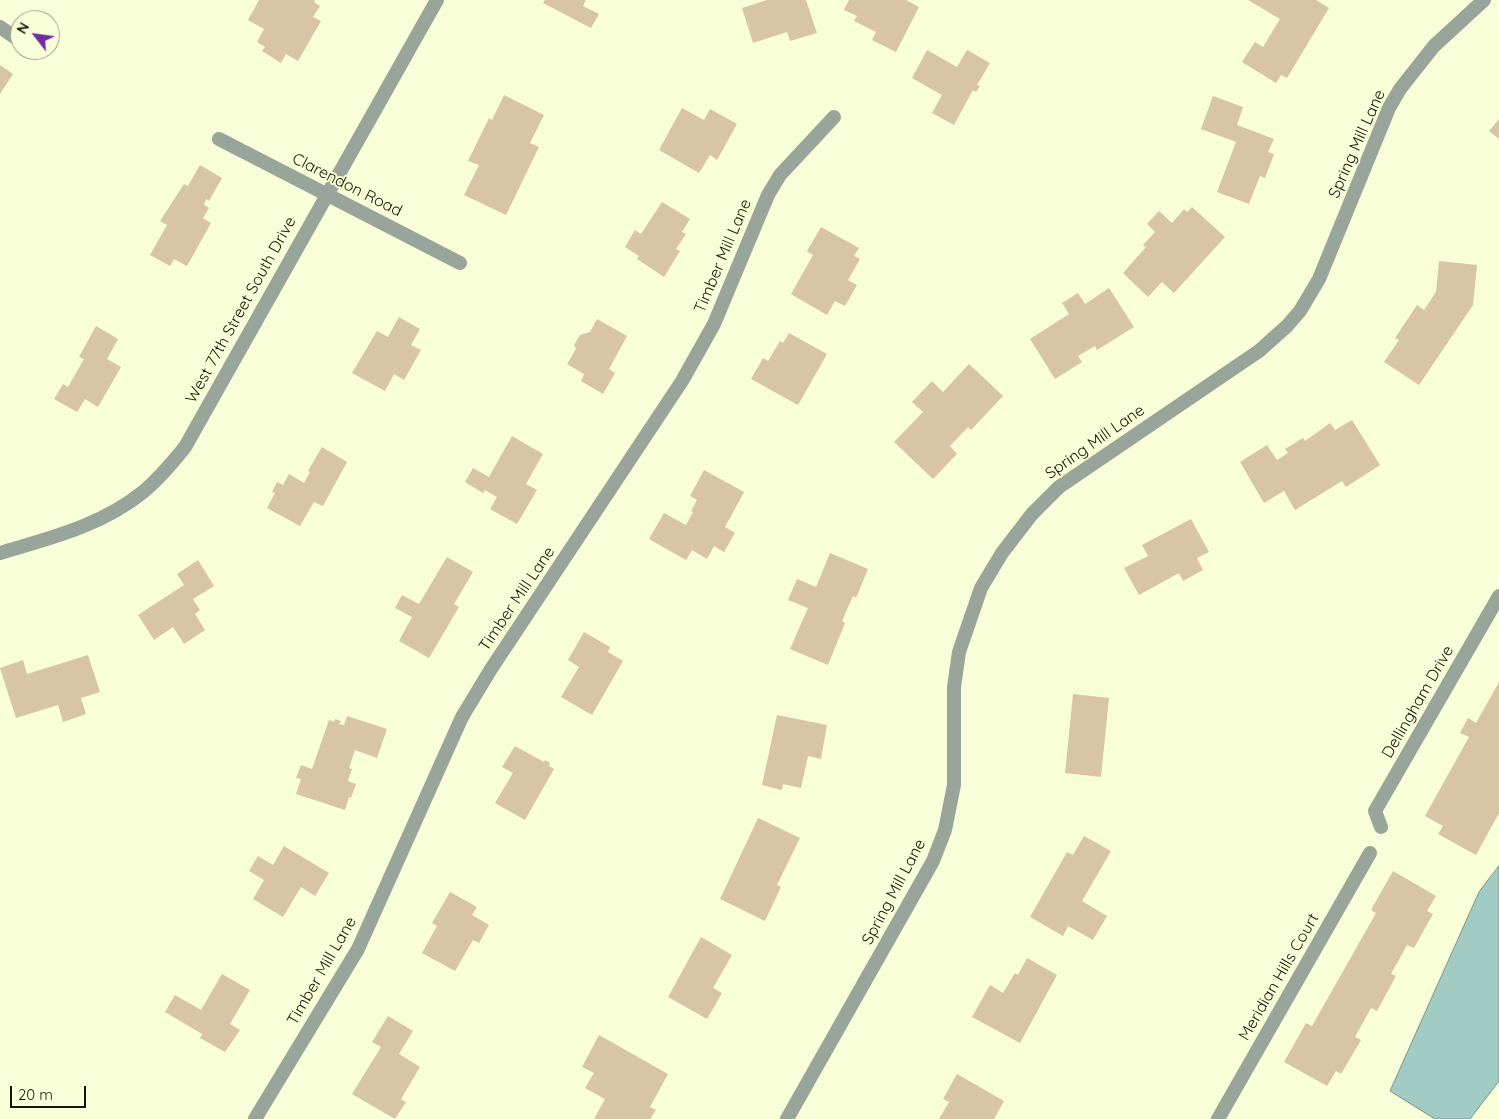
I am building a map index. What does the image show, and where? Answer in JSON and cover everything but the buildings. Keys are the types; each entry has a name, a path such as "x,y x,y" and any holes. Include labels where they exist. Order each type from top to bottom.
{"street":[{"name":"West 77th Street South Drive","path":"0,553 79,529 112,513 143,492 161,476 185,447 437,0"},
{"name":"Spring Mill Lane","path":"786,1119 936,854 945,830 954,785 954,687 959,652 981,588 1002,553 1032,514 1059,488 1259,351 1300,312 1319,279 1392,102 1434,46 1484,0"},
{"name":"Timber Mill Lane","path":"255,1119 358,949 462,717 491,669 682,381 714,324 768,195 780,174 834,117"},
{"name":"Clarendon Road","path":"218,139 460,263"},
{"name":"Dellingham Drive","path":"1381,827 1375,811 1499,596"},
{"name":"Meridian Hills Court","path":"1218,1119 1370,853"}],"water":[{"path":"1499,866 1499,1081 1470,1119 1435,1119 1390,1091 1479,892"}]}
